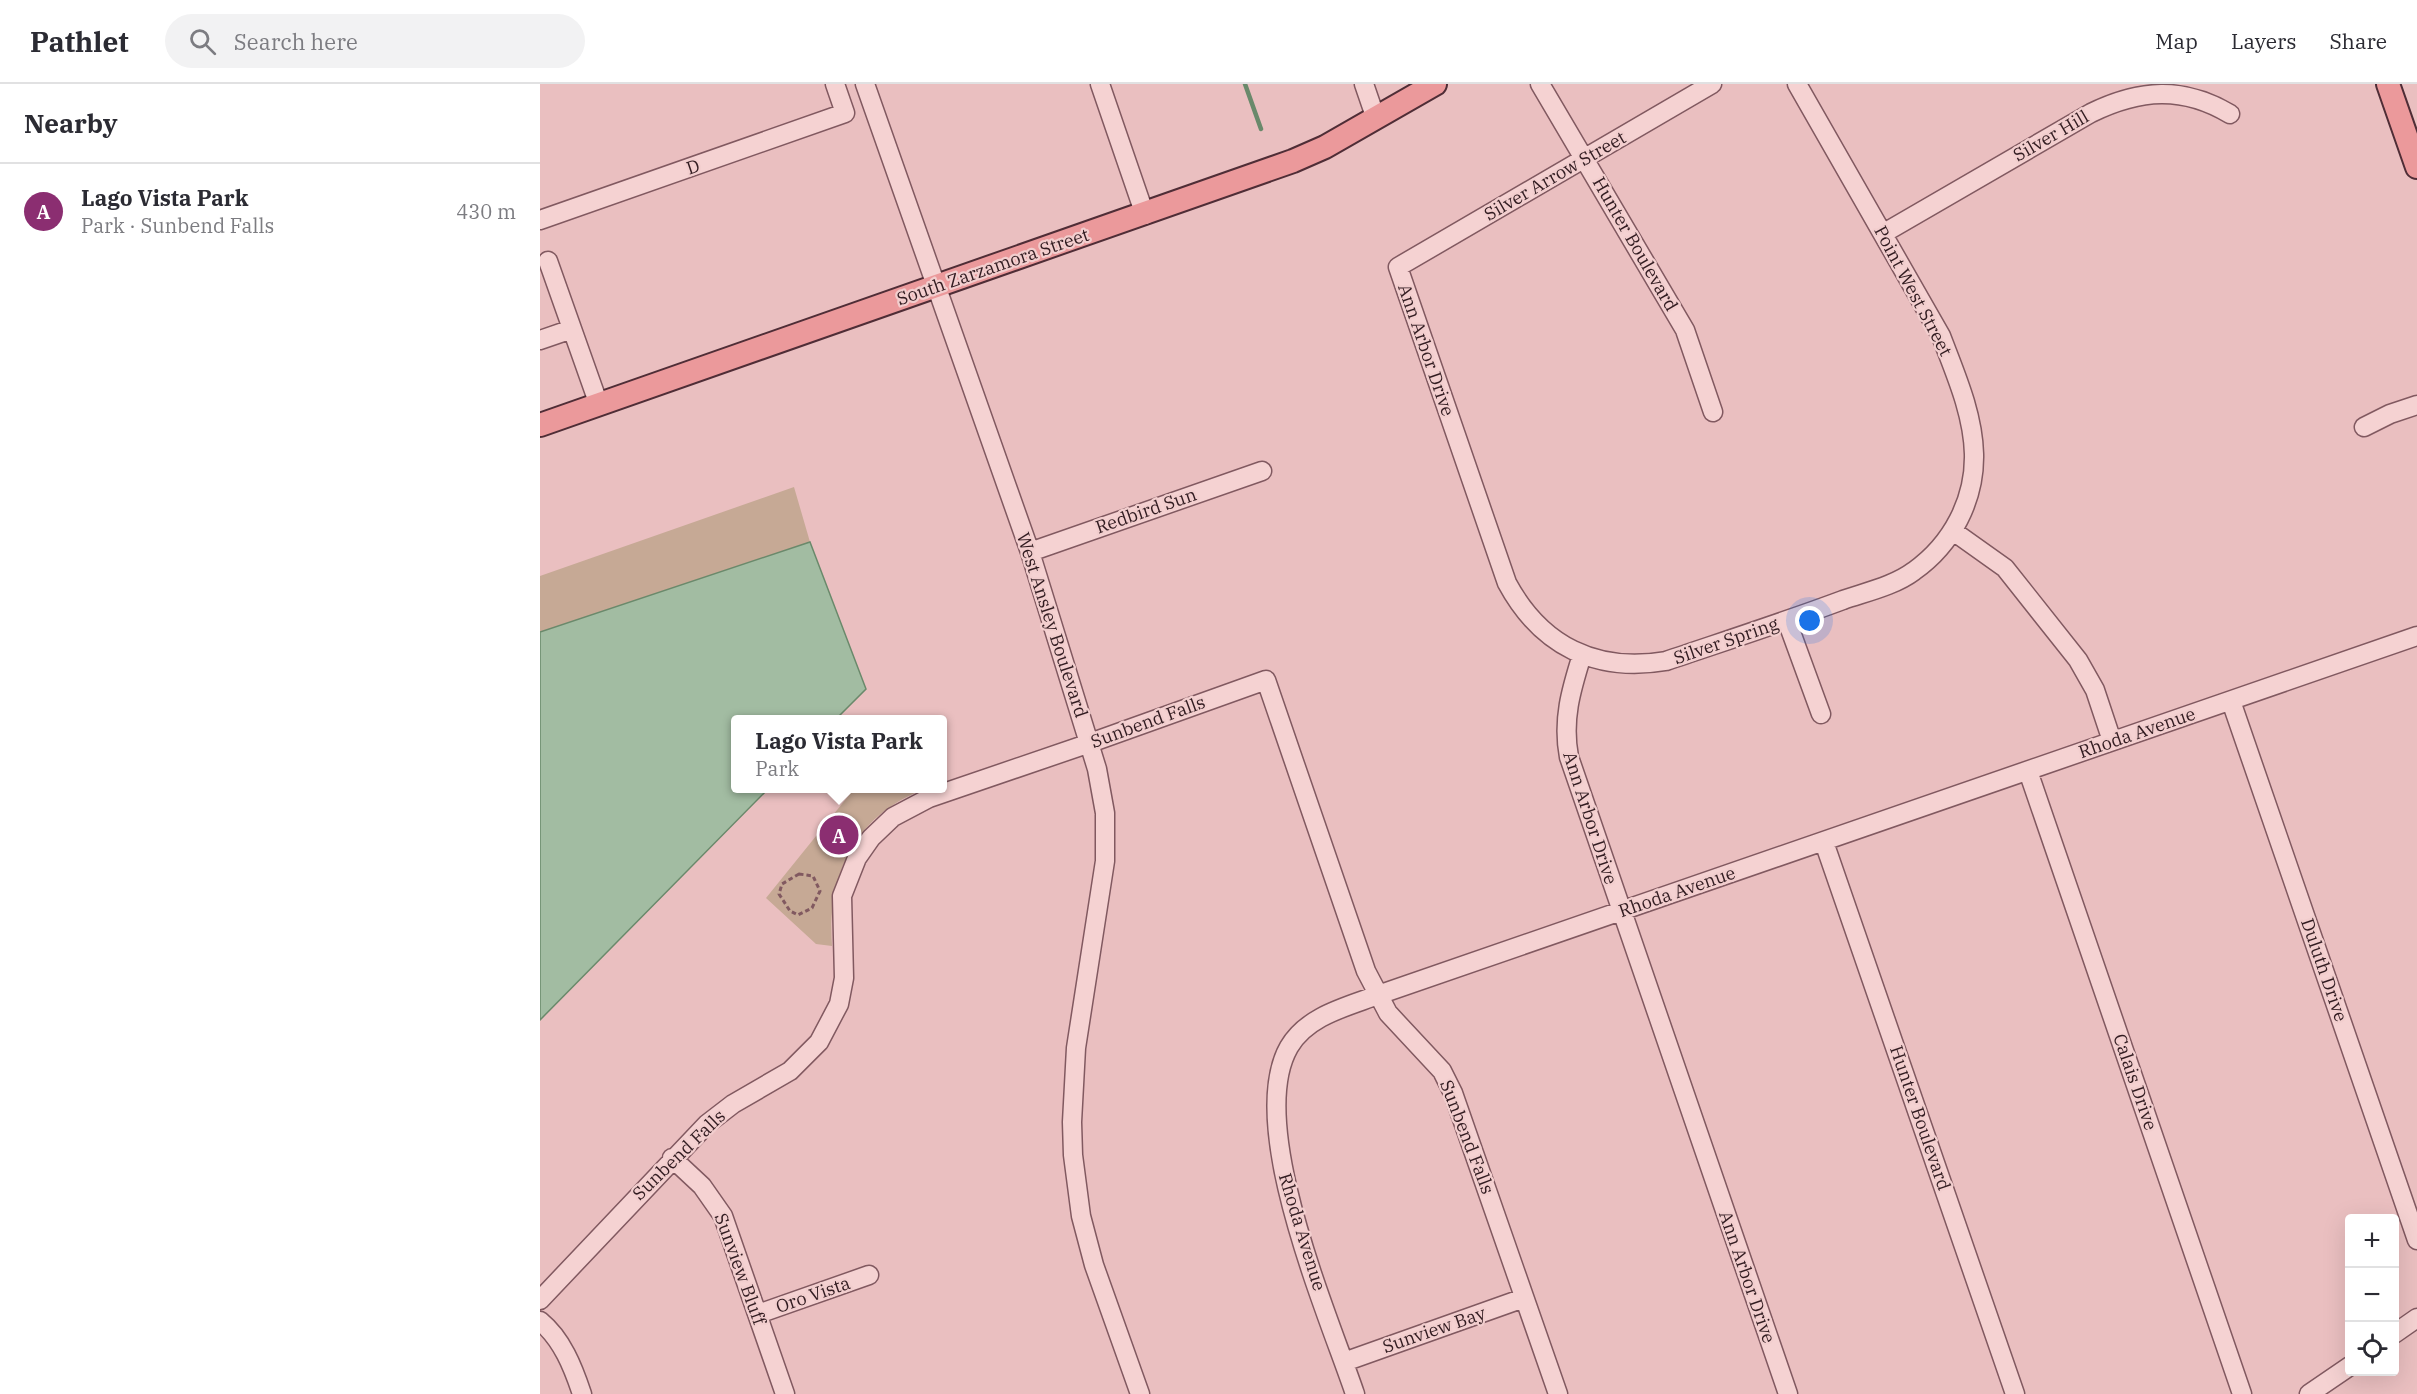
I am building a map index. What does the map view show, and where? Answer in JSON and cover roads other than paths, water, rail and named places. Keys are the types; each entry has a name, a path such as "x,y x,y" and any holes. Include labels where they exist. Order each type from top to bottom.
{"main road":[{"name":"South Zarzamora Street","path":"540,425 1293,161 1325,147 1435,84"},
{"path":"2388,84 2417,167"}],"street":[{"name":"D","path":"540,220 845,113 835,84"},
{"name":"West Ansley Boulevard","path":"865,84 1030,552 1097,769 1104,813 1104,861 1076,1048 1072,1122 1073,1155 1081,1216 1136,1393"},
{"path":"1100,84 1145,214"},
{"path":"1364,84 1376,119"},
{"name":"Hunter Boulevard","path":"1540,84 1685,330 1713,412"},
{"name":"Silver Arrow Street","path":"1398,267 1712,84"},
{"name":"Point West Street","path":"1797,84 1941,336 1957,380 1970,427 1974,456 1971,486 1962,514 1953,531"},
{"name":"Silver Hill","path":"1884,233 2091,113 2119,101 2149,95 2180,95 2210,102 2230,114"},
{"path":"548,261 599,405"},
{"name":"Ann Arbor Drive","path":"1398,267 1508,583 1523,609 1543,631 1582,655 1568,701 1566,743 1573,771 1788,1394"},
{"path":"540,340 572,329"},
{"path":"2364,426 2417,405"},
{"name":"Redbird Sun","path":"1030,552 1262,471"},
{"path":"1953,531 2005,568 2079,660 2095,690 2112,741"},
{"name":"Silver Spring","path":"1582,655 1622,664 1666,661 1787,621 1903,579 1929,560 1953,531"},
{"path":"1787,621 1821,714"},
{"name":"Rhoda Avenue","path":"1355,1394 1287,1190 1277,1137 1278,1088 1284,1060 1289,1046 1305,1028 1326,1014 1378,995 2417,636"},
{"name":"Sunbend Falls","path":"947,792 1266,680 1366,971 1388,1013 1442,1071 1453,1093 1558,1394"},
{"name":"Duluth Drive","path":"2230,701 2417,1240"},
{"name":"Calais Drive","path":"2028,771 2242,1394"},
{"name":"Sunbend Falls","path":"540,1300 672,1158 707,1124 733,1104 790,1071 819,1042 840,1004 845,954 842,896 857,858 871,838 893,817 944,793"},
{"name":"Hunter Boulevard","path":"1824,842 2015,1394"},
{"name":"Sunview Bluff","path":"672,1158 702,1186 723,1216 785,1394"},
{"name":"Oro Vista","path":"758,1314 869,1275"},
{"name":"Sunview Bay","path":"1344,1362 1524,1298"},
{"path":"2399,1331 2417,1318"},
{"path":"540,1321 558,1340 572,1366 582,1394"},
{"path":"2309,1394 2345,1369"}],"waterway":[{"path":"1245,84 1261,129"}],"place":[{"name":"Lago Vista Park","path":"839,835"}]}
